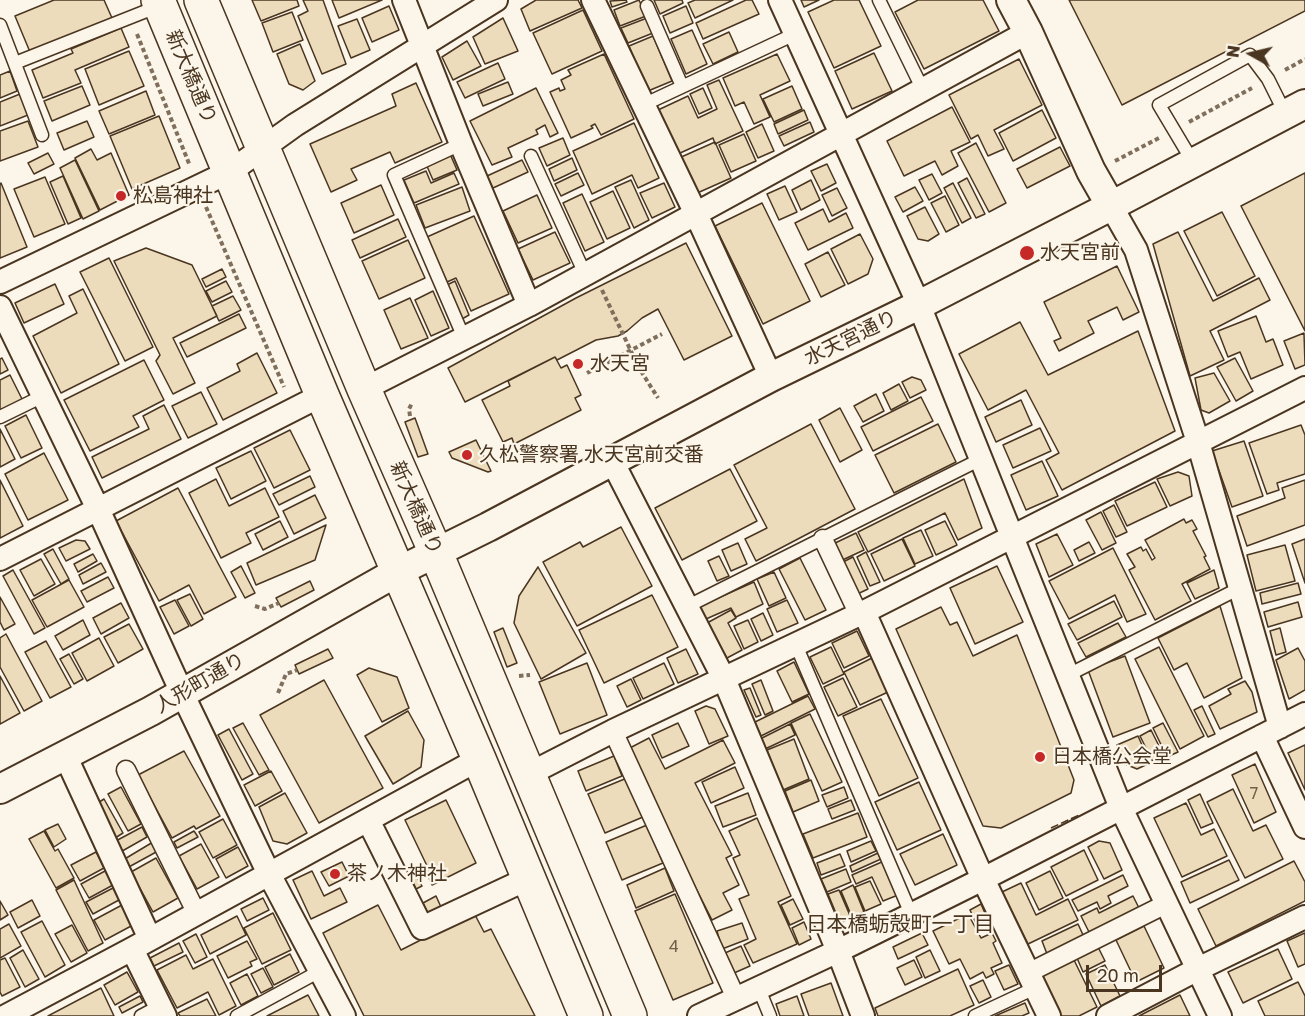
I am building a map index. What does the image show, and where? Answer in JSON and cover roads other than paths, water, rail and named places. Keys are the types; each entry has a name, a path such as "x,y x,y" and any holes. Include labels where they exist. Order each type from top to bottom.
{"main road":[{"name":"新大橋通り","path":"201,0 364,389 530,774 630,1016"},
{"name":"新大橋通り","path":"160,3 322,395 479,759 527,879 586,1016"}],"street":[{"path":"404,0 461,144 529,305"},
{"path":"0,282 231,171 295,125 496,0"},
{"path":"593,0 771,377"},
{"path":"780,0 919,304 1120,808 1220,1016"},
{"path":"1011,0 1028,32 1091,171 1136,250 1198,442 1240,588 1271,731 1305,827"},
{"path":"364,389 529,305 1028,32"},
{"name":"水天宮通り","path":"397,572 771,377 1111,206 1295,108"},
{"path":"0,307 98,509 182,693 269,874 344,1016"},
{"path":"530,774 613,731 861,613 1305,388"},
{"path":"0,559 322,395"},
{"path":"612,461 724,679 838,951 862,1016"},
{"path":"823,539 861,613 983,879 1049,1016"},
{"name":"人形町通り","path":"0,789 151,711 397,572"},
{"path":"699,1016 838,951 983,879 1305,714"},
{"path":"613,731 736,998"},
{"path":"64,754 141,944 155,1013"},
{"path":"6,1016 479,759"},
{"path":"126,770 197,914"},
{"path":"368,820 422,928 527,879"},
{"path":"1032,980 1166,904"},
{"path":"1108,1016 1305,917"}],"lane":[{"path":"879,0 923,90"},
{"path":"15,63 160,3"},
{"path":"647,6 682,86"},
{"path":"0,25 42,135"},
{"path":"643,105 795,34"},
{"path":"1193,162 1159,105 1250,55 1268,80 1295,108"},
{"path":"461,144 394,175 464,338"},
{"path":"531,156 585,274"},
{"path":"0,417 43,396"},
{"path":"686,607 981,459"},
{"path":"1068,675 1240,588"},
{"path":"796,645 911,914"},
{"path":"237,1016 320,971"},
{"path":"975,1016 1032,980"},
{"path":"759,989 770,1016"}],"place":[{"name":"松島神社","path":"121,196"},
{"name":"水天宮前","path":"1027,253"},
{"name":"水天宮","path":"578,364"},
{"name":"久松警察署 水天宮前交番","path":"467,455"},
{"name":"日本橋公会堂","path":"1040,757"},
{"name":"茶ノ木神社","path":"335,874"}],"district":[{"name":"日本橋蛎殻町一丁目","path":"900,924"}]}
